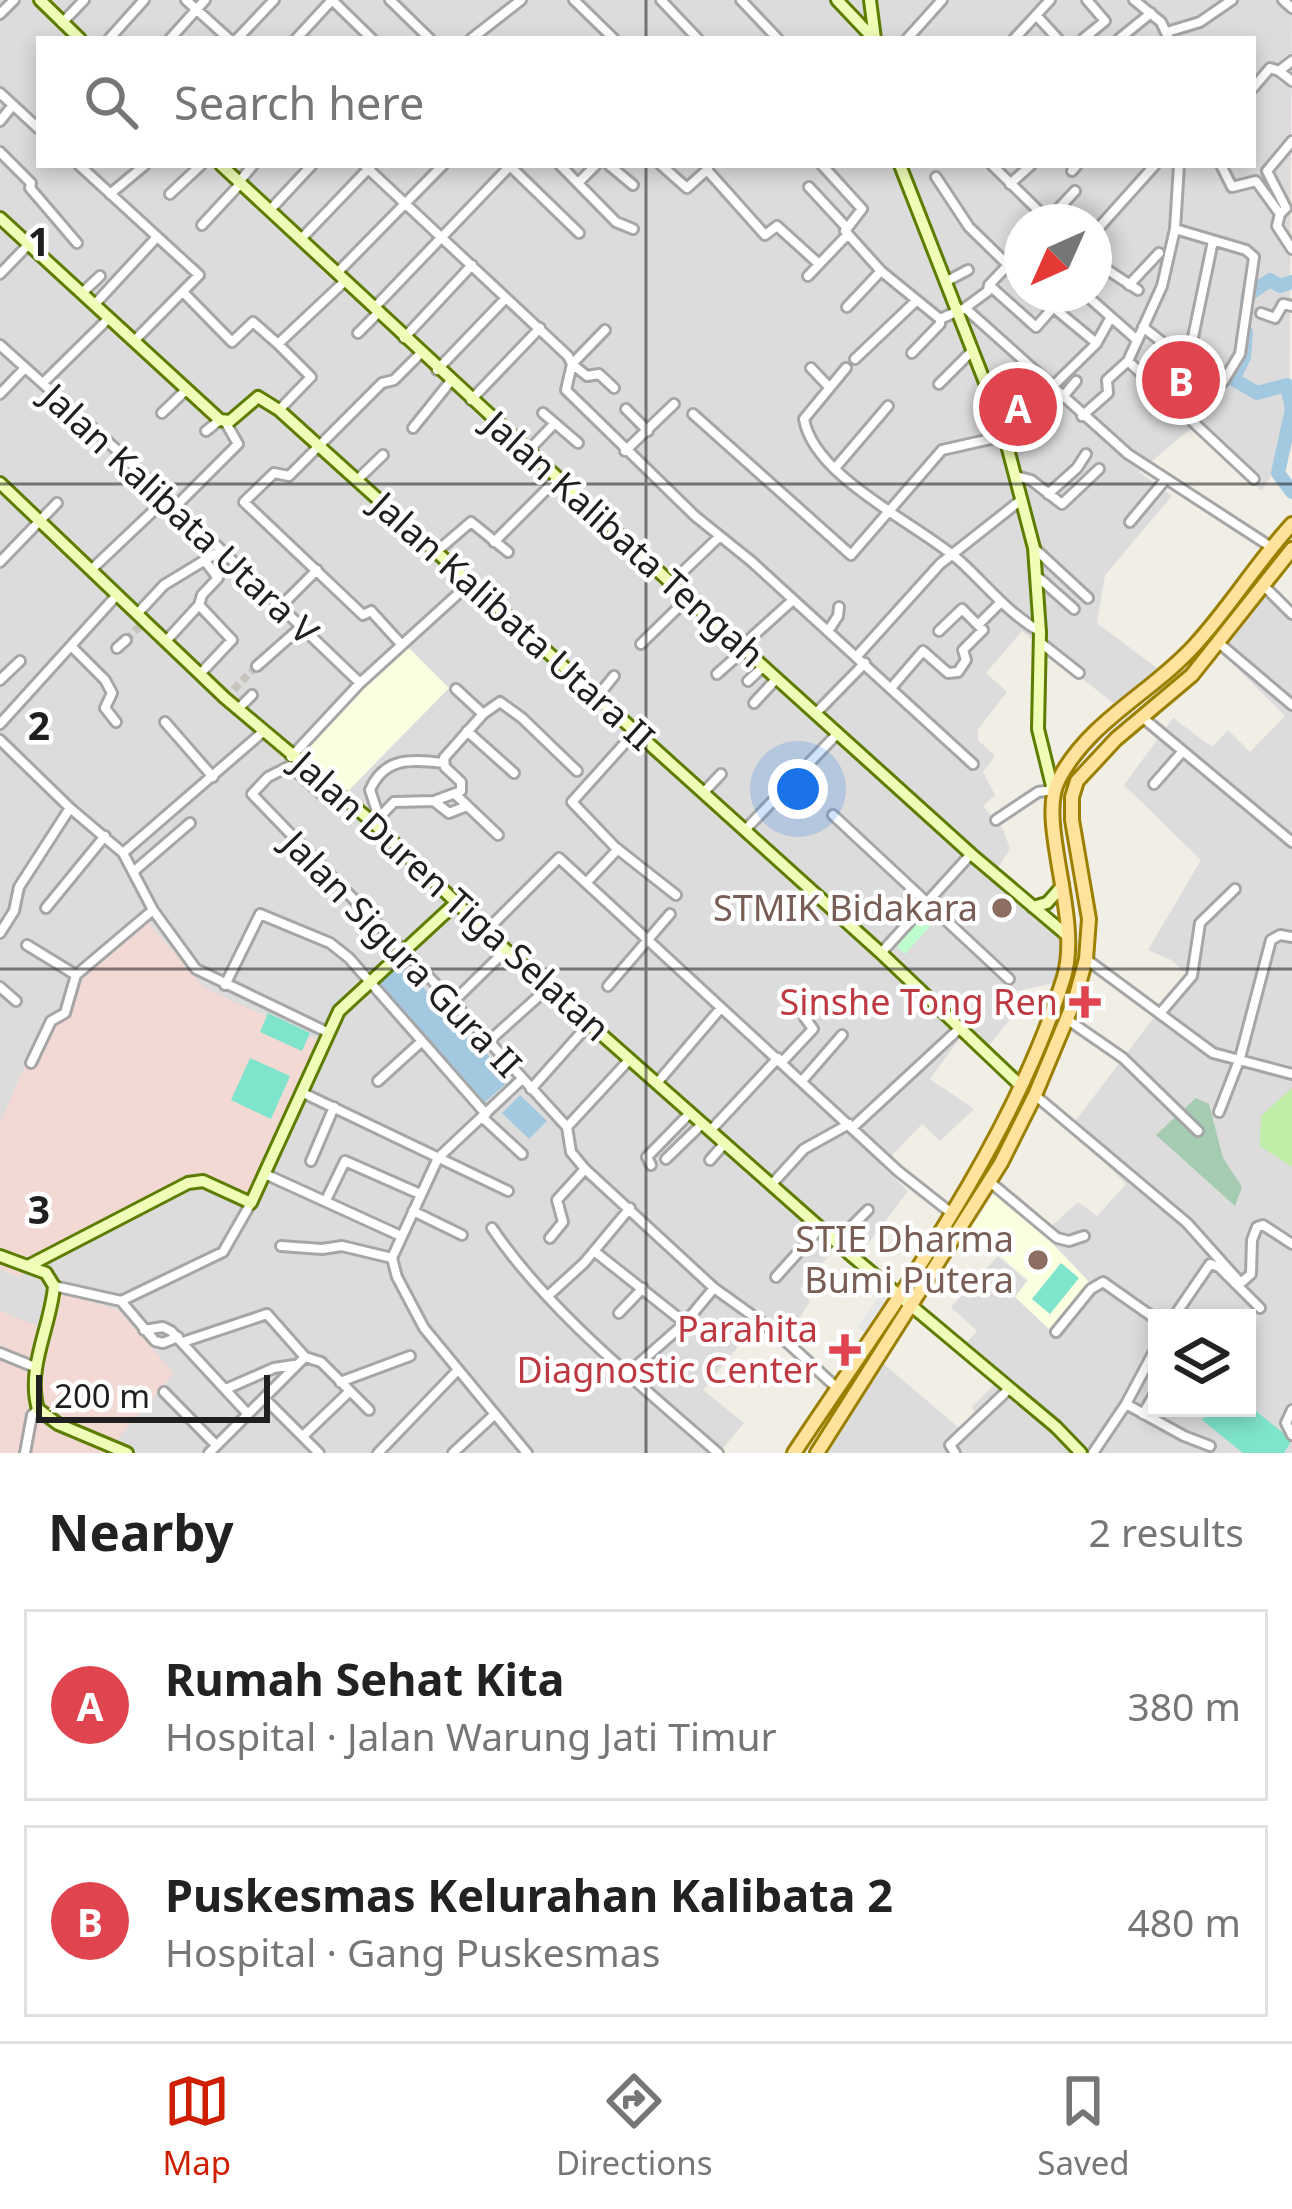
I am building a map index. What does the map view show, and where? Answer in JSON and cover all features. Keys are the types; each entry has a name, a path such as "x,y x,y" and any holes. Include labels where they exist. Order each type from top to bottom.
{"main road":[{"path":"817,1453 907,1300 939,1230 1020,1084 1065,974 1069,937 1052,817 1054,790 1078,752 1117,712 1196,645 1292,524"},
{"path":"794,1453 837,1388 953,1240 990,1182 1035,1095 1086,959 1087,898 1072,820 1072,797 1082,774 1141,716 1192,675 1292,549"},
{"path":"939,1230 942,1242 953,1240"}],"street":[{"path":"0,14 14,0"},
{"path":"40,0 77,36"},
{"path":"62,22 84,0"},
{"path":"112,36 144,0"},
{"path":"186,0 229,36"},
{"path":"173,36 205,0"},
{"path":"236,36 274,0"},
{"path":"299,36 332,0 367,36"},
{"path":"390,0 427,36"},
{"path":"475,36 521,0"},
{"path":"574,0 611,36"},
{"path":"661,0 695,36"},
{"path":"741,0 775,36"},
{"path":"837,0 872,36"},
{"path":"870,0 875,36"},
{"path":"910,36 942,0"},
{"path":"1017,36 1049,0"},
{"path":"1086,36 1105,19 1088,0"},
{"path":"1134,0 1168,36 1232,0"},
{"path":"1283,0 1292,8"},
{"path":"1123,36 1151,13"},
{"path":"1036,15 1055,36"},
{"path":"1279,71 1292,61"},
{"path":"1256,84 1270,68 1292,81"},
{"path":"0,93 36,126"},
{"path":"0,121 14,105"},
{"path":"1292,141 1267,171 1286,208 1277,226 1292,248"},
{"path":"0,152 31,183 30,188 77,243"},
{"path":"82,168 200,275 133,341"},
{"path":"110,194 141,168"},
{"path":"170,194 198,168"},
{"name":"Jalan Kalibata Tengah","path":"224,168 450,382 970,854 1069,937"},
{"path":"202,225 251,168"},
{"path":"270,210 308,168"},
{"path":"302,239 366,168"},
{"path":"370,168 572,364 586,376 599,374 614,388"},
{"path":"278,344 440,168"},
{"path":"358,333 507,168"},
{"path":"511,168 579,233"},
{"path":"563,168 616,222 633,229"},
{"path":"578,183 593,168"},
{"path":"613,168 633,184"},
{"path":"664,168 686,188 707,168 765,235 777,226 819,264"},
{"path":"808,276 862,209 825,168"},
{"path":"901,168 962,309 1005,436 1039,578 1035,670 1041,747 1054,790 1038,792 996,820"},
{"path":"995,168 1031,204"},
{"path":"1010,184 1028,168"},
{"path":"1112,212 1152,168"},
{"path":"1082,416 1108,393 1107,380 1128,362 1162,286 1174,229 1179,168"},
{"path":"1222,168 1232,187 1256,181 1280,214"},
{"path":"936,177 969,227 1004,262"},
{"path":"809,187 881,271 940,319"},
{"path":"1064,204 1075,191"},
{"path":"3,226 29,244 223,421 238,444 176,506"},
{"path":"1174,229 1246,250 1254,257 1240,354 1223,382"},
{"path":"95,304 157,237"},
{"path":"1143,327 1174,352 1191,346 1213,241"},
{"path":"0,274 29,244"},
{"path":"1112,274 1133,288 1159,253"},
{"path":"404,338 472,265"},
{"path":"947,281 968,270"},
{"path":"912,353 940,319 988,291 1004,270"},
{"path":"847,307 881,271"},
{"path":"83,292 100,276"},
{"path":"989,285 1004,299"},
{"path":"183,292 233,342 253,322 311,376 279,410 259,397 206,430"},
{"path":"437,370 506,298"},
{"path":"1261,313 1275,318 1290,301"},
{"path":"855,359 916,302"},
{"path":"962,309 1082,416 1165,480 1271,547"},
{"path":"1019,312 1034,326 1050,312"},
{"path":"1059,312 1094,341"},
{"path":"1105,312 1137,340"},
{"path":"1051,388 1096,344 1111,317"},
{"path":"43,383 109,318"},
{"path":"471,400 540,328"},
{"path":"605,330 572,364 565,386 569,395 719,537 973,764"},
{"name":"Jalan Kalibata Utara V","path":"0,345 360,683"},
{"path":"939,384 974,349"},
{"path":"401,644 371,611 363,615 244,502 274,473 290,476 382,383 394,380 420,354"},
{"path":"1128,362 1254,479"},
{"path":"0,394 25,368"},
{"path":"811,368 830,386"},
{"path":"846,368 804,419 807,437 888,512 926,535 1078,673"},
{"path":"413,428 450,382"},
{"path":"1062,398 1076,382"},
{"path":"162,413 186,390"},
{"path":"625,451 674,404"},
{"path":"836,467 888,406"},
{"name":"Jalan Kalibata Utara II","path":"279,410 881,952 1020,1084"},
{"path":"626,410 648,431"},
{"path":"543,413 578,443"},
{"path":"693,414 851,555 942,450 1005,436"},
{"path":"528,452 554,424"},
{"path":"1048,494 1086,454"},
{"path":"357,480 383,455"},
{"path":"1016,476 1031,480 1066,503 1100,469"},
{"path":"494,542 557,478"},
{"path":"1130,522 1165,480"},
{"name":"Jalan Duren Tiga Selatan","path":"0,483 238,710 343,795 377,815 506,950 1081,1453"},
{"path":"92,569 166,498"},
{"path":"817,712 901,604 950,556 1021,500"},
{"path":"0,562 56,503"},
{"path":"436,551 471,522 508,552"},
{"path":"671,583 719,537"},
{"path":"1034,548 1088,598"},
{"path":"141,620 164,585 220,550"},
{"path":"166,641 218,578 205,561"},
{"path":"280,608 317,570"},
{"path":"1039,578 1074,609"},
{"name":"Jalan Sigura Gura II","path":"470,583 360,683 285,766 256,787 253,797 567,1127"},
{"path":"1263,585 1292,614"},
{"path":"0,724 117,595"},
{"path":"641,644 688,598"},
{"path":"717,674 793,600"},
{"path":"978,625 1000,603"},
{"path":"199,605 232,640 200,674"},
{"path":"828,631 839,607"},
{"path":"892,687 923,651 954,674 966,660 963,650 983,630 962,609 939,631"},
{"path":"257,666 300,628"},
{"path":"117,648 126,640"},
{"path":"1219,643 1292,705"},
{"path":"73,647 105,680 112,693 105,708 116,722"},
{"path":"0,680 20,661"},
{"path":"748,681 764,666"},
{"path":"597,697 614,676"},
{"path":"754,703 777,678"},
{"path":"456,689 483,714"},
{"path":"238,710 252,695"},
{"path":"443,763 483,714 504,703 577,771"},
{"path":"1141,716 1292,842"},
{"path":"165,722 214,777"},
{"path":"123,854 264,731"},
{"path":"467,731 514,773"},
{"path":"635,732 572,802 618,849 676,895"},
{"path":"745,830 838,733"},
{"path":"0,740 123,854 153,910 196,969 329,1033"},
{"path":"1041,747 1060,760 1078,752"},
{"path":"1154,784 1183,752"},
{"path":"412,760 443,763 463,786 456,795 394,802 377,815 370,790 388,766 412,760"},
{"name":"Jalan Sigura Gura II","path":"285,766 294,767 332,803 343,795"},
{"path":"703,793 721,774"},
{"path":"456,795 498,835"},
{"path":"434,801 449,813 467,806"},
{"path":"0,933 14,909 19,887 70,808"},
{"path":"832,815 1009,979"},
{"path":"133,872 190,823"},
{"path":"46,908 105,836"},
{"path":"586,883 618,849"},
{"path":"881,952 970,854"},
{"path":"486,931 559,858 950,1212"},
{"path":"1033,907 1047,903 1064,883"},
{"path":"1162,1011 1192,976 1201,923 1235,889"},
{"path":"121,1301 223,1252 265,1174 339,1011 457,902"},
{"path":"31,1064 51,1021 65,1013 76,975 153,910"},
{"path":"608,986 670,914"},
{"path":"225,985 256,917 264,915 330,943 349,958 522,1154"},
{"path":"1219,1112 1240,1058 1271,940 1280,935 1292,938"},
{"path":"27,945 76,975"},
{"path":"453,1002 506,950"},
{"path":"1086,959 1213,1052 1292,1073"},
{"path":"0,987 16,1001"},
{"path":"489,1041 549,987"},
{"path":"657,1083 721,1008"},
{"path":"666,1159 813,1028 805,1018"},
{"path":"1067,1019 1123,1058 1198,1131"},
{"path":"531,1089 590,1023"},
{"path":"772,1184 804,1149 850,1126 959,1028"},
{"path":"802,1081 842,1035"},
{"path":"378,1081 421,1042"},
{"path":"630,1059 567,1127 571,1152 714,1288 778,1334 837,1388"},
{"path":"521,1080 438,1157 392,1258 418,1317 526,1453"},
{"path":"301,1092 508,1191"},
{"path":"1035,1095 1187,1223 1242,1282 1251,1274 1256,1227 1263,1225 1292,1244"},
{"path":"311,1161 334,1107"},
{"path":"651,1165 647,1156 691,1112"},
{"path":"710,1160 725,1144"},
{"path":"326,1200 345,1161 420,1194"},
{"path":"550,1238 563,1222 557,1200 585,1168"},
{"path":"265,1174 400,1236"},
{"path":"28,1266 188,1183 203,1181 251,1203"},
{"path":"990,1182 1057,1238 1069,1241 1084,1235"},
{"path":"550,1295 630,1208"},
{"path":"836,1242 868,1210"},
{"path":"413,1211 462,1235"},
{"path":"776,1277 820,1227"},
{"path":"491,1228 506,1250 628,1373 718,1453"},
{"path":"281,1246 342,1246 392,1258"},
{"path":"594,1251 685,1323"},
{"path":"25,1453 32,1415 38,1409 37,1368 55,1255"},
{"path":"0,1256 52,1282 121,1301 159,1343 266,1314 305,1357 316,1358 369,1411"},
{"path":"1179,1309 1205,1269 1215,1264 1260,1308"},
{"path":"1055,1332 1091,1289 1103,1282 1148,1314"},
{"path":"619,1313 643,1288"},
{"path":"628,1373 685,1323 714,1288"},
{"path":"180,1340 248,1413"},
{"path":"0,1353 37,1368"},
{"path":"340,1382 410,1356"},
{"path":"164,1393 212,1449 305,1357"},
{"path":"1093,1453 1148,1363"},
{"path":"226,1389 283,1365 295,1366"},
{"path":"378,1453 457,1371"},
{"path":"955,1453 950,1445 1009,1389"},
{"path":"303,1436 350,1391"},
{"path":"265,1399 319,1453"},
{"path":"1126,1404 1210,1446"},
{"path":"1143,1414 1148,1405"},
{"path":"38,1409 58,1424 127,1453"},
{"path":"1292,1410 1286,1423 1292,1435"},
{"path":"453,1453 494,1415"}],"shaded area":[{"path":"0,0 1292,0 1289,450 1261,491 1195,425 1139,472 1172,496 1105,575 1097,623 1161,671 1144,689 1113,703 1022,631 986,673 1007,692 978,729 978,740 995,756 983,772 995,795 983,806 1003,829 1010,849 994,874 1065,937 1062,981 1017,991 1001,1005 1011,1018 983,1053 963,1034 930,1079 974,1109 940,1141 922,1124 882,1166 908,1191 852,1265 834,1250 800,1289 810,1301 784,1343 753,1328 703,1390 744,1423 719,1453 0,1453"},
{"path":"1264,596 1292,619 1292,1453 828,1453 884,1364 959,1428 994,1385 957,1353 977,1331 951,1307 998,1256 1033,1286 1048,1229 1078,1202 1097,1216 1126,1184 1070,1128 1187,974 1148,950 1201,860 1124,785 1173,718 1212,747 1228,730 1250,752 1285,716 1221,652"},
{"path":"406,645 449,688 346,793 301,750"},
{"path":"142,915 204,988 320,1041 247,1207 195,1183 19,1277 0,1269 0,1123 46,1017 60,1015 72,977"},
{"path":"1196,1098 1209,1104 1223,1158 1242,1187 1235,1206 1156,1135"},
{"name":"STIE Dharma Bumi Putera","path":"997,1190 1052,1234 1054,1245 1091,1284 1049,1329 1015,1297 1028,1280 970,1229"},
{"path":"870,1274 884,1286 890,1301 867,1337 858,1326 877,1299 863,1282"},
{"path":"59,1292 118,1310 174,1373 106,1453 0,1453 0,1311 48,1330"}],"green space":[{"path":"921,912 933,923 905,954 893,943"},
{"path":"268,1013 310,1033 302,1051 260,1032"},
{"path":"250,1058 290,1076 271,1119 231,1100"},
{"path":"1292,1088 1292,1167 1260,1146 1261,1116"},
{"path":"1061,1263 1079,1278 1050,1314 1032,1299"},
{"path":"1256,1411 1292,1440 1284,1453 1243,1453 1202,1420 1256,1417"}],"water":[{"path":"398,961 511,1079 483,1104 373,987"},
{"path":"520,1095 547,1121 529,1139 502,1113"}],"waterway":[{"path":"1247,304 1248,295 1270,280 1280,286 1292,282"},
{"path":"1246,332 1244,357 1233,379 1257,393 1287,385 1292,409 1278,473 1292,492"}],"tunnel":[{"path":"126,640 142,624"},
{"path":"225,698 257,666"}],"place":[{"name":"Puskesmas Kelurahan Kalibata 2","path":"1181,380"},
{"name":"Rumah Sehat Kita","path":"1018,407"},
{"name":"STMIK Bidakara","path":"1002,908"},
{"name":"Sinshe Tong Ren","path":"1085,1002"},
{"name":"STIE Dharma Bumi Putera","path":"1038,1260"},
{"name":"Parahita Diagnostic Center","path":"845,1350"}]}
